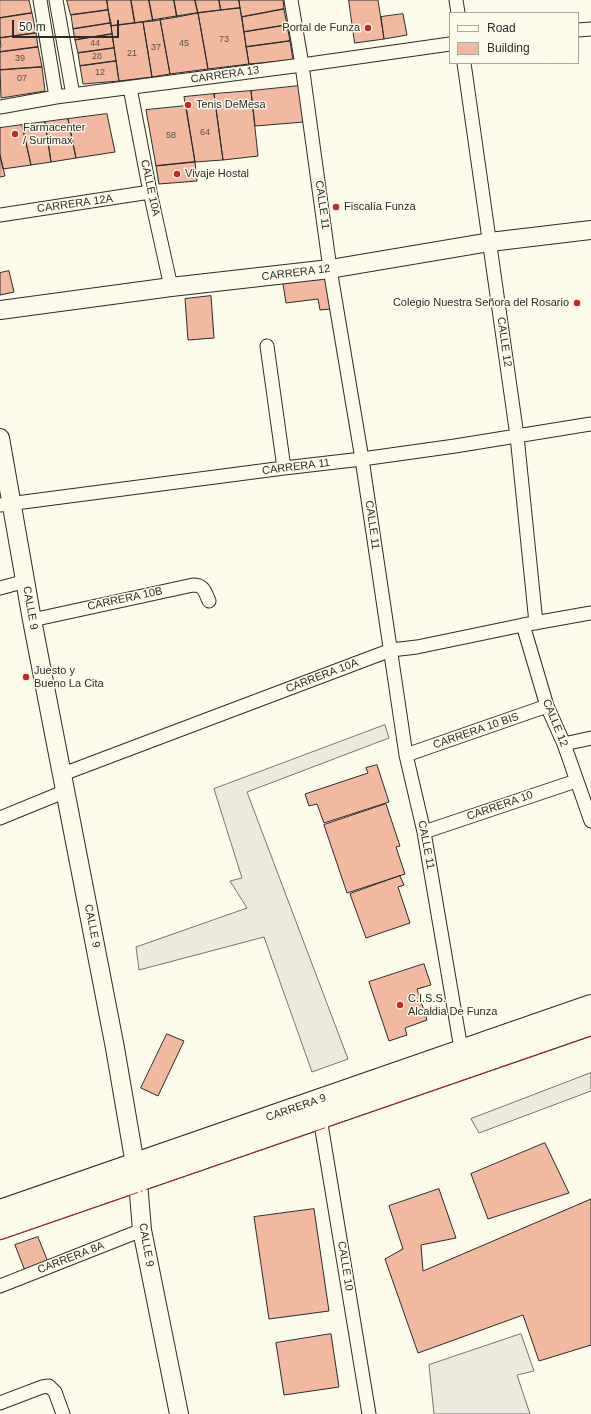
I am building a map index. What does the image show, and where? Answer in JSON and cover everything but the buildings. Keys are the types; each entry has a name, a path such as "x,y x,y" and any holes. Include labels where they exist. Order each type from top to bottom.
{"main road":[{"name":"CARRERA 12","path":"0,310 171,287 330,269 490,242 591,230"},
{"name":"CALLE 9","path":"0,438 6,504 26,581 32,620 101,970 137,1173 142,1230 179,1414"},
{"name":"CARRERA 9","path":"0,1229 137,1173 462,1050 591,1005"},
{"name":"CARRERA 9","path":"0,1210 137,1173 320,1118 591,1025"}],"street":[{"path":"40,0 56,97"},
{"path":"56,0 73,95"},
{"name":"CALLE 11","path":"291,0 302,65 330,269 362,459 406,755 424,832 462,1050"},
{"path":"456,0 458,12"},
{"path":"579,30 591,29"},
{"name":"CARRERA 13","path":"0,107 56,97 449,44"},
{"name":"CALLE 12","path":"464,64 517,436 530,624 547,706 564,744 591,821"},
{"name":"CALLE 10A","path":"130,88 150,192 171,287"},
{"name":"CARRERA 12A","path":"0,215 150,192"},
{"path":"267,346 284,468"},
{"name":"CARRERA 11","path":"6,504 362,459 591,424"},
{"path":"0,588 26,581"},
{"name":"CARRERA 10B","path":"32,620 193,584 203,588 209,602"},
{"name":"CARRERA 10A","path":"63,774 391,650 418,647 591,613"},
{"name":"CARRERA 10 BIS","path":"406,755 547,706"},
{"path":"564,744 591,738"},
{"name":"CARRERA 10","path":"424,832 576,781"},
{"path":"0,818 66,791"},
{"name":"CALLE 10","path":"320,1118 369,1414"},
{"name":"CARRERA 8A","path":"0,1286 142,1230"},
{"path":"0,1403 42,1387 49,1386 54,1392 63,1414"}],"shaded area":[{"path":"385,725 389,738 247,792 348,1059 312,1072 264,937 139,970 136,947 247,908 230,881 242,878 214,789"},
{"path":"591,1073 591,1091 479,1133 471,1119"},
{"path":"521,1334 534,1371 517,1375 530,1414 434,1414 429,1365"}],"power":[{"path":"0,1240 591,1036"}],"place":[{"name":"Portal de Funza","path":"368,28"},
{"name":"Tenis DeMesa","path":"188,105"},
{"name":"Farmacenter / Surtimax","path":"15,134"},
{"name":"Vivaje Hostal","path":"177,174"},
{"name":"Fiscalía Funza","path":"336,207"},
{"name":"Colegio Nuestra Señora del Rosario","path":"577,303"},
{"name":"Juesto y Bueno La Cita","path":"26,677"},
{"name":"C.I.S.S. Alcaldia De Funza","path":"400,1005"}]}
